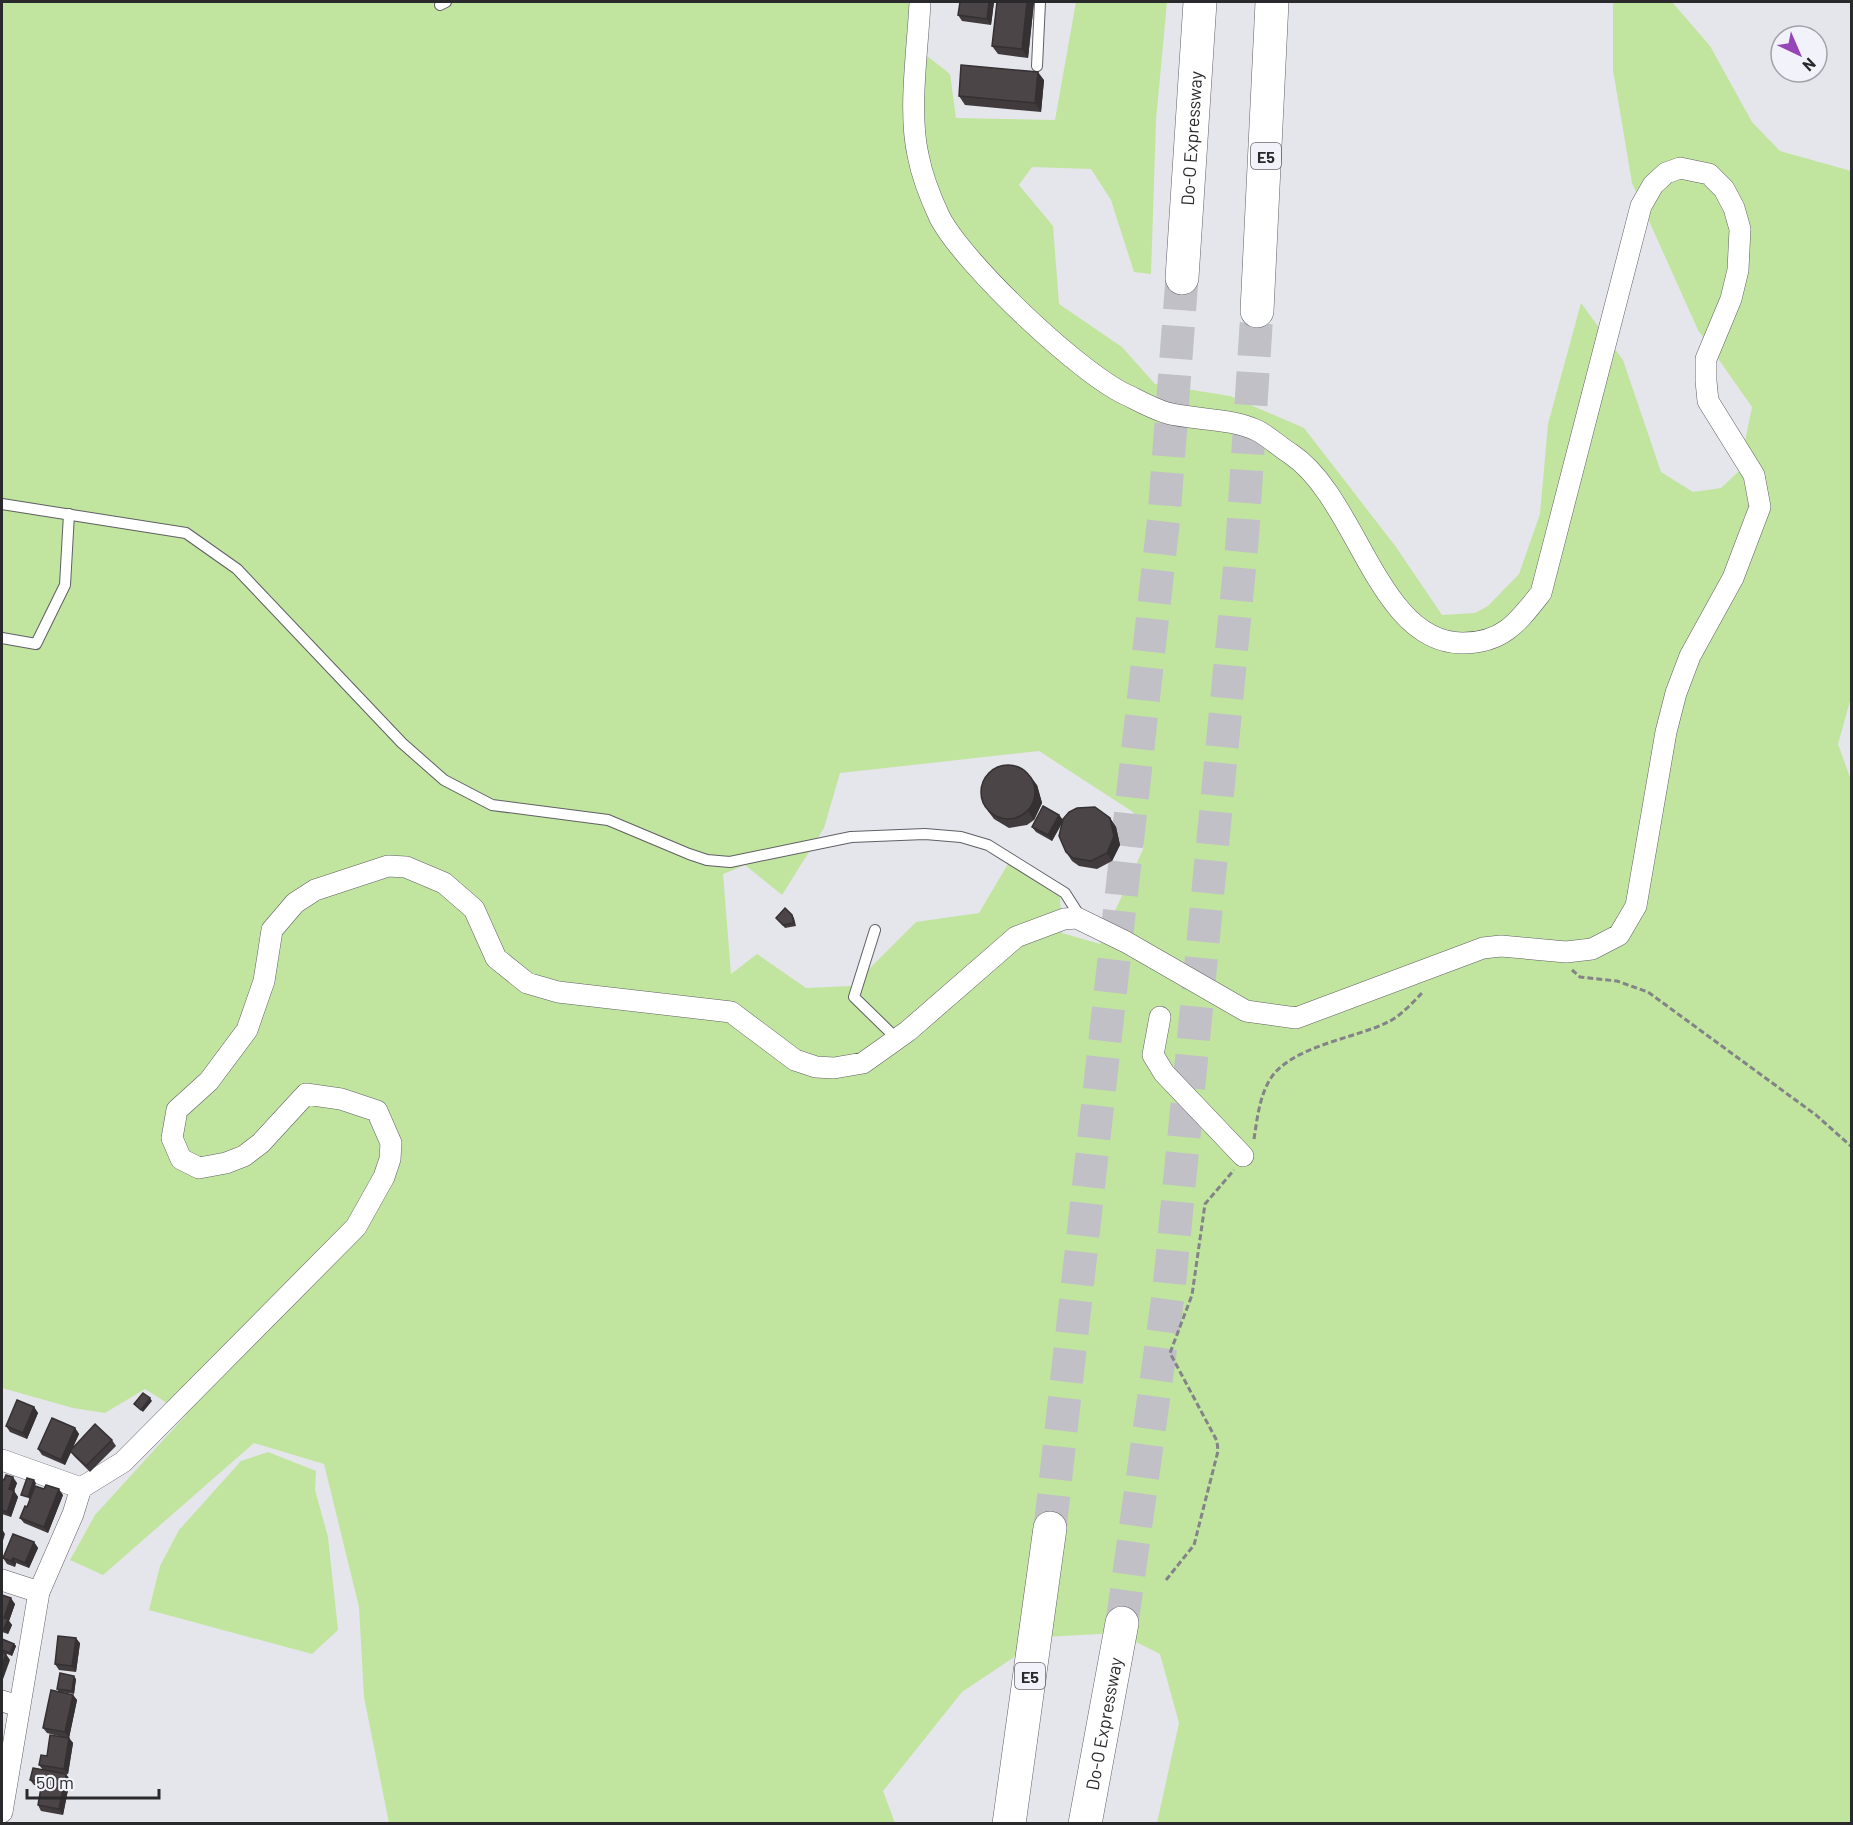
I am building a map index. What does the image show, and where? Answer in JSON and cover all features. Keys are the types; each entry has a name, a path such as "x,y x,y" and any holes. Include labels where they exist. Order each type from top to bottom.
{"highway":[{"name":"Do-O Expressway","path":"1182,278 1200,2"},
{"name":"E5","path":"1257,310 1272,2"},
{"name":"E5","path":"1009,1824 1050,1528"},
{"name":"Do-O Expressway","path":"1085,1824 1122,1623"}],"street":[{"path":"2,1812 10,1703 39,1592 73,1514 81,1488 123,1462 356,1227 384,1178 391,1143 377,1111 326,1096 306,1094 261,1143 244,1156 226,1163 199,1168 181,1159 172,1138 177,1110 209,1081 247,1030 264,981 272,930 295,903 315,890 372,870 388,866 406,867 444,883 474,909 496,958 526,984 558,992 731,1012 795,1060 816,1067 834,1068 863,1063 897,1039 1016,937 1064,919 1077,918 1126,942 1246,1011 1296,1018 1483,948 1501,946 1566,952 1592,949 1619,934 1636,906 1662,755 1676,693 1690,656 1733,578 1760,507 1754,475 1708,401 1707,359 1731,299 1738,270 1740,229 1724,189 1709,174 1680,168 1666,173 1653,185 1641,206 1541,593 1519,621 1494,639 1477,643 1442,643 1406,620 1386,592 1322,481 1293,456 1257,430 1166,413 1110,388 1003,295 973,261 941,220 917,155 915,118 920,2"},
{"path":"1160,1017 1153,1055 1164,1073 1243,1156"},
{"path":"2,1460 81,1488"},
{"path":"2,1580 39,1592"}],"lane":[{"path":"1037,66 1040,2"},
{"path":"2,504 186,533 237,569 402,743 444,780 492,805 608,820 689,854 707,860 730,862 851,837 925,834 960,837 988,845 1065,893 1083,921"},
{"path":"2,638 36,644 65,585 69,514"},
{"path":"875,930 854,997 897,1039"}],"path":[{"path":"1566,952 1565,964 1580,977 1617,981 1648,992 1816,1115 1851,1148"},
{"path":"1166,1580 1194,1545 1218,1451 1217,1441 1170,1353 1192,1295 1205,1204 1254,1140 1262,1095 1270,1079 1282,1066 1307,1052 1390,1022 1429,987"}],"green space":[{"path":"2,2 909,2 908,41 950,74 956,118 1055,120 1076,2 1167,2 1156,120 1151,274 1134,272 1111,200 1091,169 1032,167 1019,185 1053,226 1059,304 1122,347 1155,384 1230,396 1304,428 1396,547 1442,615 1475,613 1488,606 1519,574 1540,514 1548,424 1581,303 1623,360 1661,472 1693,492 1721,488 1739,471 1752,407 1698,330 1632,183 1613,70 1613,2 1672,2 1710,46 1752,122 1780,151 1851,171 1852,694 1838,744 1852,783 1851,1823 1157,1823 1179,1723 1160,1654 1118,1633 1044,1637 962,1692 883,1791 895,1823 389,1823 364,1697 359,1607 324,1464 254,1443 103,1575 70,1560 95,1515 186,1415 145,1389 105,1413 73,1408 2,1388","holes":["1039,751 1133,812 1144,847 1100,944 1062,933 1060,897 1008,864 979,913 916,922 852,986 806,988 757,954 731,974 723,874 745,865 782,895 824,828 840,773"]},
{"path":"268,1452 316,1471 315,1490 328,1537 338,1630 312,1654 149,1610 160,1566 179,1530 241,1461"}],"building":[{"path":"960,2 989,2 987,19 958,15"},
{"path":"997,2 1027,2 1022,49 992,46"},
{"path":"961,65 1038,72 1035,103 959,96"},
{"path":"1008,765 1018,767 1027,773 1033,782 1035,792 1033,802 1027,811 1018,817 1008,819 998,817 989,811 983,802 981,792 983,782 989,773 998,767"},
{"path":"1043,806 1059,815 1048,835 1032,827"},
{"path":"1095,807 1110,818 1114,836 1107,853 1091,861 1073,858 1066,852 1059,836 1063,819 1077,808"},
{"path":"785,908 792,915 794,923 783,925 776,918"},
{"path":"143,1393 150,1398 141,1410 134,1404"},
{"path":"17,1400 34,1407 23,1433 6,1426"},
{"path":"52,1418 75,1428 61,1460 38,1449"},
{"path":"95,1424 112,1440 86,1466 70,1451"},
{"path":"6,1475 13,1477 9,1489 14,1491 7,1512 2,1510 2,1479 4,1480"},
{"path":"27,1478 34,1480 28,1497 21,1495"},
{"path":"46,1485 59,1489 44,1527 20,1518 35,1486 44,1489"},
{"path":"13,1534 34,1542 25,1563 13,1558 11,1561 3,1558"},
{"path":"2,1595 11,1598 4,1618 8,1619 4,1629 2,1628"},
{"path":"58,1636 76,1638 72,1666 55,1664"},
{"path":"2,1639 14,1644 10,1653 2,1650"},
{"path":"2,1652 6,1654 2,1666"},
{"path":"60,1673 74,1676 72,1691 57,1689"},
{"path":"51,1690 73,1695 65,1732 43,1728"},
{"path":"50,1735 69,1738 64,1769 39,1765 41,1755 47,1756"},
{"path":"33,1768 66,1774 59,1809 38,1805 42,1782 30,1780"}],"tunnel":[{"path":"1050,1528 1164,516 1182,278"},
{"path":"1122,1623 1169,1289 1242,543 1257,311"}]}
